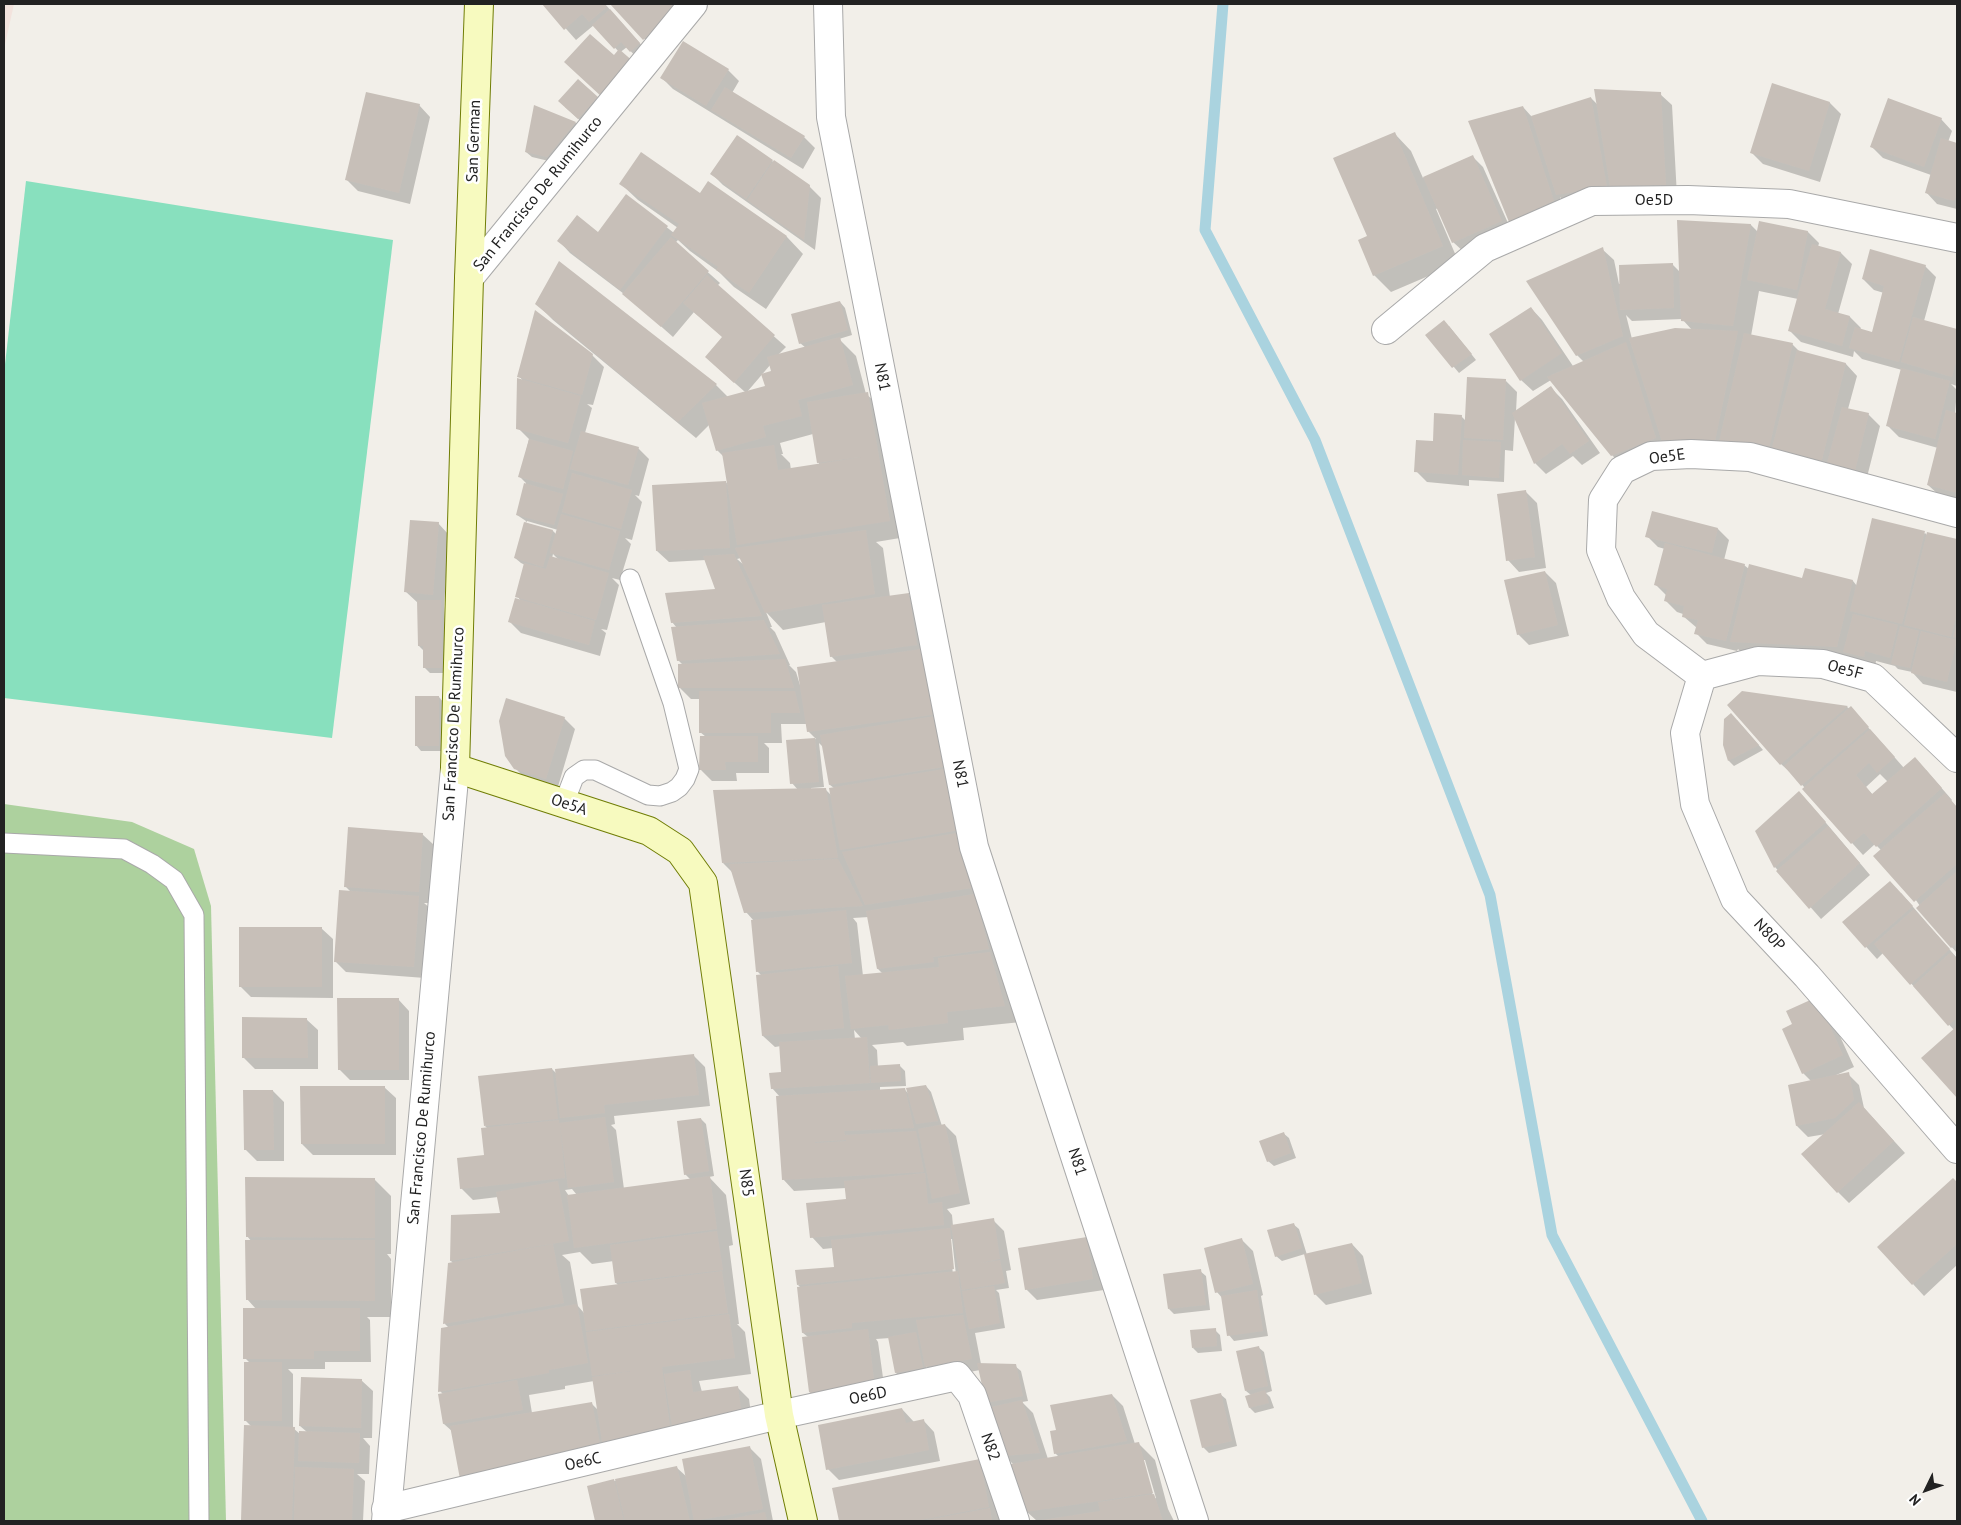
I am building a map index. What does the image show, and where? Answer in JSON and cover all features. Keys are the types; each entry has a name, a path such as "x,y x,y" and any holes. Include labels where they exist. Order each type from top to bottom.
{"main road":[{"name":"San German","path":"469,278 479,4"},
{"name":"San Francisco De Rumihurco","path":"455,768 469,278"},
{"name":"Oe5A","path":"455,768 648,831 680,851"},
{"name":"N85","path":"680,851 703,883 779,1415 803,1521"}],"street":[{"name":"San Francisco De Rumihurco","path":"469,278 693,4"},
{"name":"N81","path":"828,4 831,117 974,847 1194,1521"},
{"name":"Oe5D","path":"1386,330 1485,248 1592,200 1688,200 1789,204 1957,238"},
{"name":"Oe5E","path":"1702,676 1646,634 1621,598 1601,550 1603,500 1622,470 1651,456 1691,454 1750,457 1957,513"},
{"name":"Oe5F","path":"1702,676 1758,661 1823,664 1873,678 1957,758"},
{"name":"N80P","path":"1702,676 1685,733 1695,804 1736,899 1808,976 1957,1149"},
{"name":"San Francisco De Rumihurco","path":"386,1515 455,768"},
{"name":"Oe6D","path":"779,1415 957,1376"},
{"name":"N82","path":"957,1376 972,1395 1016,1521"},
{"name":"Oe6C","path":"386,1515 779,1415"}],"lane":[{"path":"564,804 574,777 584,770 595,770 648,795 660,796 672,792 679,787 689,770 673,702 630,578"},
{"path":"4,843 124,849 152,864 174,880 194,916 199,1521"}],"shaded area":[{"path":"4,4 14,4 4,49"}],"green space":[{"path":"26,181 393,240 332,738 4,698 4,373"},
{"path":"4,804 132,822 194,849 211,906 226,1521 4,1521"}],"building":[{"path":"542,4 604,4 607,7 589,22 582,14 564,30"},
{"path":"610,4 673,4 677,9 643,40"},
{"path":"610,9 640,43 630,52 621,42 614,49 592,25"},
{"path":"590,34 614,55 619,49 635,63 603,98 564,62"},
{"path":"683,41 729,69 706,106 660,78"},
{"path":"578,79 598,97 578,119 558,101"},
{"path":"1772,83 1830,102 1809,171 1750,153"},
{"path":"725,87 805,136 791,158 711,110"},
{"path":"1594,89 1661,92 1666,185 1610,187"},
{"path":"366,92 420,104 399,193 345,180"},
{"path":"1591,97 1607,187 1556,195 1531,116"},
{"path":"1888,98 1942,118 1924,167 1870,147"},
{"path":"534,105 576,122 547,157 525,152"},
{"path":"1523,106 1554,201 1509,222 1468,121"},
{"path":"1395,132 1443,246 1373,276 1358,240 1367,236 1333,158"},
{"path":"737,135 773,160 746,199 710,174"},
{"path":"1941,138 1957,143 1957,199 1955,198 1954,201 1925,193"},
{"path":"641,152 700,193 708,181 787,236 749,293 716,270 718,267 671,235 679,224 619,184"},
{"path":"1473,155 1502,221 1452,243 1423,177"},
{"path":"774,160 810,185 804,240 747,200"},
{"path":"626,194 668,226 620,290 557,241 577,215 598,232"},
{"path":"1677,220 1751,224 1733,326 1681,321"},
{"path":"1759,221 1808,231 1797,290 1747,280"},
{"path":"671,237 709,271 661,327 622,294"},
{"path":"1812,244 1841,252 1825,309 1850,316 1842,346 1788,331"},
{"path":"1603,247 1623,336 1576,356 1526,281"},
{"path":"1870,249 1926,265 1899,362 1849,348 1855,327 1872,332 1884,286 1862,279"},
{"path":"559,261 717,384 678,422 535,304"},
{"path":"1673,263 1674,308 1620,310 1619,265"},
{"path":"707,275 775,335 734,383 705,357 722,337 683,303"},
{"path":"840,301 848,330 799,344 791,314"},
{"path":"1531,307 1562,353 1520,381 1489,334"},
{"path":"535,310 593,354 582,395 517,377"},
{"path":"1913,317 1957,329 1957,359 1952,377 1901,362"},
{"path":"1444,320 1472,354 1452,368 1425,335"},
{"path":"1675,328 1738,331 1714,446 1662,442 1629,338"},
{"path":"1744,333 1793,343 1768,453 1718,446"},
{"path":"840,337 853,385 798,400 802,416 763,426 766,437 716,451 702,403 765,386 761,374 771,371 767,357"},
{"path":"1626,342 1656,438 1611,456 1547,377"},
{"path":"1797,350 1846,363 1821,464 1771,452"},
{"path":"1901,368 1950,381 1935,439 1886,426"},
{"path":"1467,377 1506,379 1503,440 1464,438"},
{"path":"517,378 581,396 568,443 516,429"},
{"path":"1551,386 1589,441 1570,454 1562,444 1534,464 1512,413"},
{"path":"868,392 890,521 737,545 722,453 774,445 778,470 862,457 817,463 807,402"},
{"path":"1842,407 1869,413 1855,471 1827,463"},
{"path":"1946,410 1957,413 1957,493 1927,485"},
{"path":"1434,413 1462,415 1458,475 1414,472 1416,440 1433,441"},
{"path":"581,431 639,447 628,485 570,469"},
{"path":"529,439 573,451 563,489 518,477"},
{"path":"1463,440 1501,442 1499,478 1462,475"},
{"path":"572,473 632,490 621,529 562,512"},
{"path":"726,481 730,548 656,551 652,485"},
{"path":"524,483 563,494 554,525 516,515"},
{"path":"1526,490 1535,557 1506,561 1497,494"},
{"path":"1652,511 1718,528 1712,553 1645,537"},
{"path":"561,514 620,531 609,570 550,553"},
{"path":"1872,518 1925,531 1902,624 1850,611"},
{"path":"410,520 439,522 433,595 404,592"},
{"path":"524,522 553,530 543,567 514,558"},
{"path":"866,530 875,594 765,613 735,548"},
{"path":"1927,532 1957,539 1957,613 1951,637 1904,625"},
{"path":"1665,543 1745,564 1726,641 1694,634 1698,620 1682,617 1684,606 1664,601 1667,589 1654,585"},
{"path":"734,554 762,616 671,623 665,593 715,589 703,556"},
{"path":"550,556 609,573 596,620 515,597 524,563 546,569"},
{"path":"1749,564 1802,578 1805,568 1853,580 1837,647 1730,642"},
{"path":"1545,571 1558,625 1517,635 1504,580"},
{"path":"909,593 917,645 830,657 822,605"},
{"path":"515,598 595,621 589,645 508,622"},
{"path":"417,600 441,600 442,668 423,668 423,646 418,646"},
{"path":"1853,614 1898,625 1890,658 1865,651 1864,657 1843,652"},
{"path":"764,620 780,654 677,661 671,627"},
{"path":"1957,623 1957,638 1953,637"},
{"path":"1900,626 1919,631 1910,668 1891,664"},
{"path":"1921,631 1957,640 1947,682 1911,673"},
{"path":"928,648 938,714 807,732 797,667"},
{"path":"785,659 794,688 678,688 678,664"},
{"path":"699,691 795,691 800,713 771,713 771,733 699,733"},
{"path":"1742,691 1848,706 1780,765 1727,705"},
{"path":"415,696 439,696 439,746 415,746"},
{"path":"506,698 565,717 546,779 514,769 505,756 499,721"},
{"path":"1851,706 1869,727 1801,786 1784,766"},
{"path":"1731,713 1759,745 1728,761 1723,745 1724,719"},
{"path":"941,715 950,766 829,785 820,735"},
{"path":"1870,729 1895,757 1877,773 1869,763 1856,775 1872,794 1915,757 1942,788 1876,847 1864,833 1851,844 1802,789"},
{"path":"700,736 758,736 758,762 725,762 726,770 699,770"},
{"path":"815,738 819,782 790,784 786,740"},
{"path":"950,768 960,830 840,850 829,788"},
{"path":"826,788 838,858 722,863 713,790"},
{"path":"1799,791 1826,822 1774,868 1755,831"},
{"path":"1945,793 1957,807 1957,864 1914,902 1873,856"},
{"path":"1828,826 1860,863 1809,909 1776,871"},
{"path":"348,827 423,833 419,892 344,887"},
{"path":"963,832 972,888 865,905 842,852"},
{"path":"838,859 863,906 744,913 729,864"},
{"path":"1957,871 1957,943 1951,948 1916,908"},
{"path":"1890,881 1913,906 1865,948 1842,922"},
{"path":"339,890 419,896 414,967 334,962"},
{"path":"975,894 989,949 933,957 934,962 877,969 866,911"},
{"path":"1914,909 1950,949 1910,985 1874,944"},
{"path":"846,910 852,963 756,972 751,920"},
{"path":"239,927 322,927 322,987 239,987"},
{"path":"990,952 1005,1006 947,1012 948,1023 889,1030 888,1025 851,1029 845,976 939,967 938,958"},
{"path":"1951,952 1957,959 1957,1018 1948,1026 1913,986"},
{"path":"838,966 844,1028 762,1036 756,975"},
{"path":"1817,997 1843,1055 1802,1074 1782,1029 1792,1024 1786,1011"},
{"path":"337,998 399,998 399,1070 338,1070"},
{"path":"242,1017 307,1018 308,1058 242,1058"},
{"path":"1957,1026 1957,1098 1921,1058"},
{"path":"867,1037 870,1083 771,1089 769,1073 781,1072 779,1042"},
{"path":"694,1054 699,1095 604,1105 605,1113 560,1118 555,1069"},
{"path":"900,1064 901,1081 871,1083 870,1066"},
{"path":"552,1068 558,1119 484,1126 478,1076"},
{"path":"1849,1072 1854,1100 1835,1118 1796,1126 1788,1085"},
{"path":"926,1085 938,1121 916,1124 906,1088"},
{"path":"300,1086 385,1086 385,1144 301,1144"},
{"path":"905,1088 914,1128 844,1131 845,1135 916,1131 924,1172 782,1180 776,1096","holes":["846,1140 846,1141 815,1143"]},
{"path":"243,1090 273,1090 274,1150 244,1150"},
{"path":"1859,1102 1894,1141 1837,1193 1801,1154"},
{"path":"605,1117 614,1182 568,1188 560,1125 565,1178 460,1189 457,1158 484,1155 481,1128 559,1120 559,1123"},
{"path":"701,1118 709,1171 684,1175 677,1121"},
{"path":"945,1124 960,1193 932,1199 918,1129"},
{"path":"1284,1132 1291,1153 1267,1162 1259,1141"},
{"path":"925,1173 928,1204 942,1202 944,1225 810,1238 806,1203 846,1199 844,1181"},
{"path":"710,1176 717,1229 574,1248 567,1195"},
{"path":"245,1177 375,1178 375,1238 246,1237"},
{"path":"1953,1178 1957,1182 1957,1244 1912,1285 1877,1247"},
{"path":"558,1181 569,1241 450,1261 451,1215 500,1213 496,1192"},
{"path":"994,1218 1000,1259 981,1263 1000,1260 1005,1283 962,1290 951,1225"},
{"path":"1294,1223 1302,1248 1275,1257 1267,1230"},
{"path":"950,1228 954,1269 797,1285 795,1270 834,1267 831,1240"},
{"path":"717,1231 723,1270 615,1283 610,1245"},
{"path":"1087,1237 1093,1279 1025,1290 1018,1248"},
{"path":"1242,1238 1253,1284 1215,1293 1204,1248"},
{"path":"245,1240 375,1240 375,1301 246,1300"},
{"path":"1352,1243 1362,1283 1314,1295 1304,1254"},
{"path":"553,1244 564,1303 443,1324 448,1263"},
{"path":"1201,1269 1206,1305 1168,1309 1163,1274"},
{"path":"722,1271 728,1313 586,1331 580,1289"},
{"path":"958,1271 963,1313 852,1323 852,1328 802,1333 797,1287"},
{"path":"994,1286 1000,1323 969,1329 962,1291"},
{"path":"1257,1290 1263,1331 1227,1336 1221,1296"},
{"path":"577,1304 588,1363 549,1370 549,1373 438,1392 441,1328"},
{"path":"243,1308 360,1308 360,1351 314,1351 314,1359 243,1359"},
{"path":"729,1314 735,1358 662,1367 671,1434 603,1448 592,1377 631,1371 592,1376 586,1332"},
{"path":"963,1315 972,1359 925,1367 916,1320"},
{"path":"1216,1328 1217,1346 1192,1348 1190,1330"},
{"path":"868,1329 875,1388 817,1397 809,1392 802,1337"},
{"path":"916,1332 923,1368 895,1373 888,1337"},
{"path":"1259,1346 1268,1386 1245,1391 1236,1351"},
{"path":"244,1362 282,1362 282,1421 244,1421"},
{"path":"977,1363 1016,1364 1023,1396 986,1403"},
{"path":"690,1370 693,1392 738,1386 742,1417 673,1433 664,1374"},
{"path":"301,1377 362,1379 361,1428 299,1426"},
{"path":"517,1380 523,1410 443,1424 438,1394"},
{"path":"1265,1390 1269,1403 1249,1408 1245,1396"},
{"path":"1221,1393 1232,1441 1202,1448 1190,1400"},
{"path":"1112,1394 1127,1441 1054,1454 1050,1431 1056,1430 1050,1405"},
{"path":"1022,1400 1040,1453 1003,1456 987,1408"},
{"path":"592,1402 601,1449 460,1479 450,1426"},
{"path":"902,1408 906,1423 924,1419 929,1450 826,1470 818,1425"},
{"path":"244,1425 295,1427 292,1521 241,1520"},
{"path":"299,1431 360,1433 359,1463 298,1461"},
{"path":"1139,1442 1153,1493 1025,1512 1005,1465"},
{"path":"750,1446 763,1509 694,1521 682,1459"},
{"path":"980,1459 989,1507 916,1521 839,1521 832,1488"},
{"path":"677,1466 690,1521 625,1521 615,1479"},
{"path":"295,1467 354,1469 352,1521 294,1521"},
{"path":"614,1479 624,1521 595,1521 587,1486"},
{"path":"1154,1494 1163,1521 1036,1521 1100,1511 1098,1502"},
{"path":"990,1508 992,1521 926,1520"},
{"path":"765,1512 767,1521 726,1521 726,1520"}],"waterway":[{"path":"1223,4 1205,230 1315,440 1490,895 1552,1235 1702,1521"}]}
